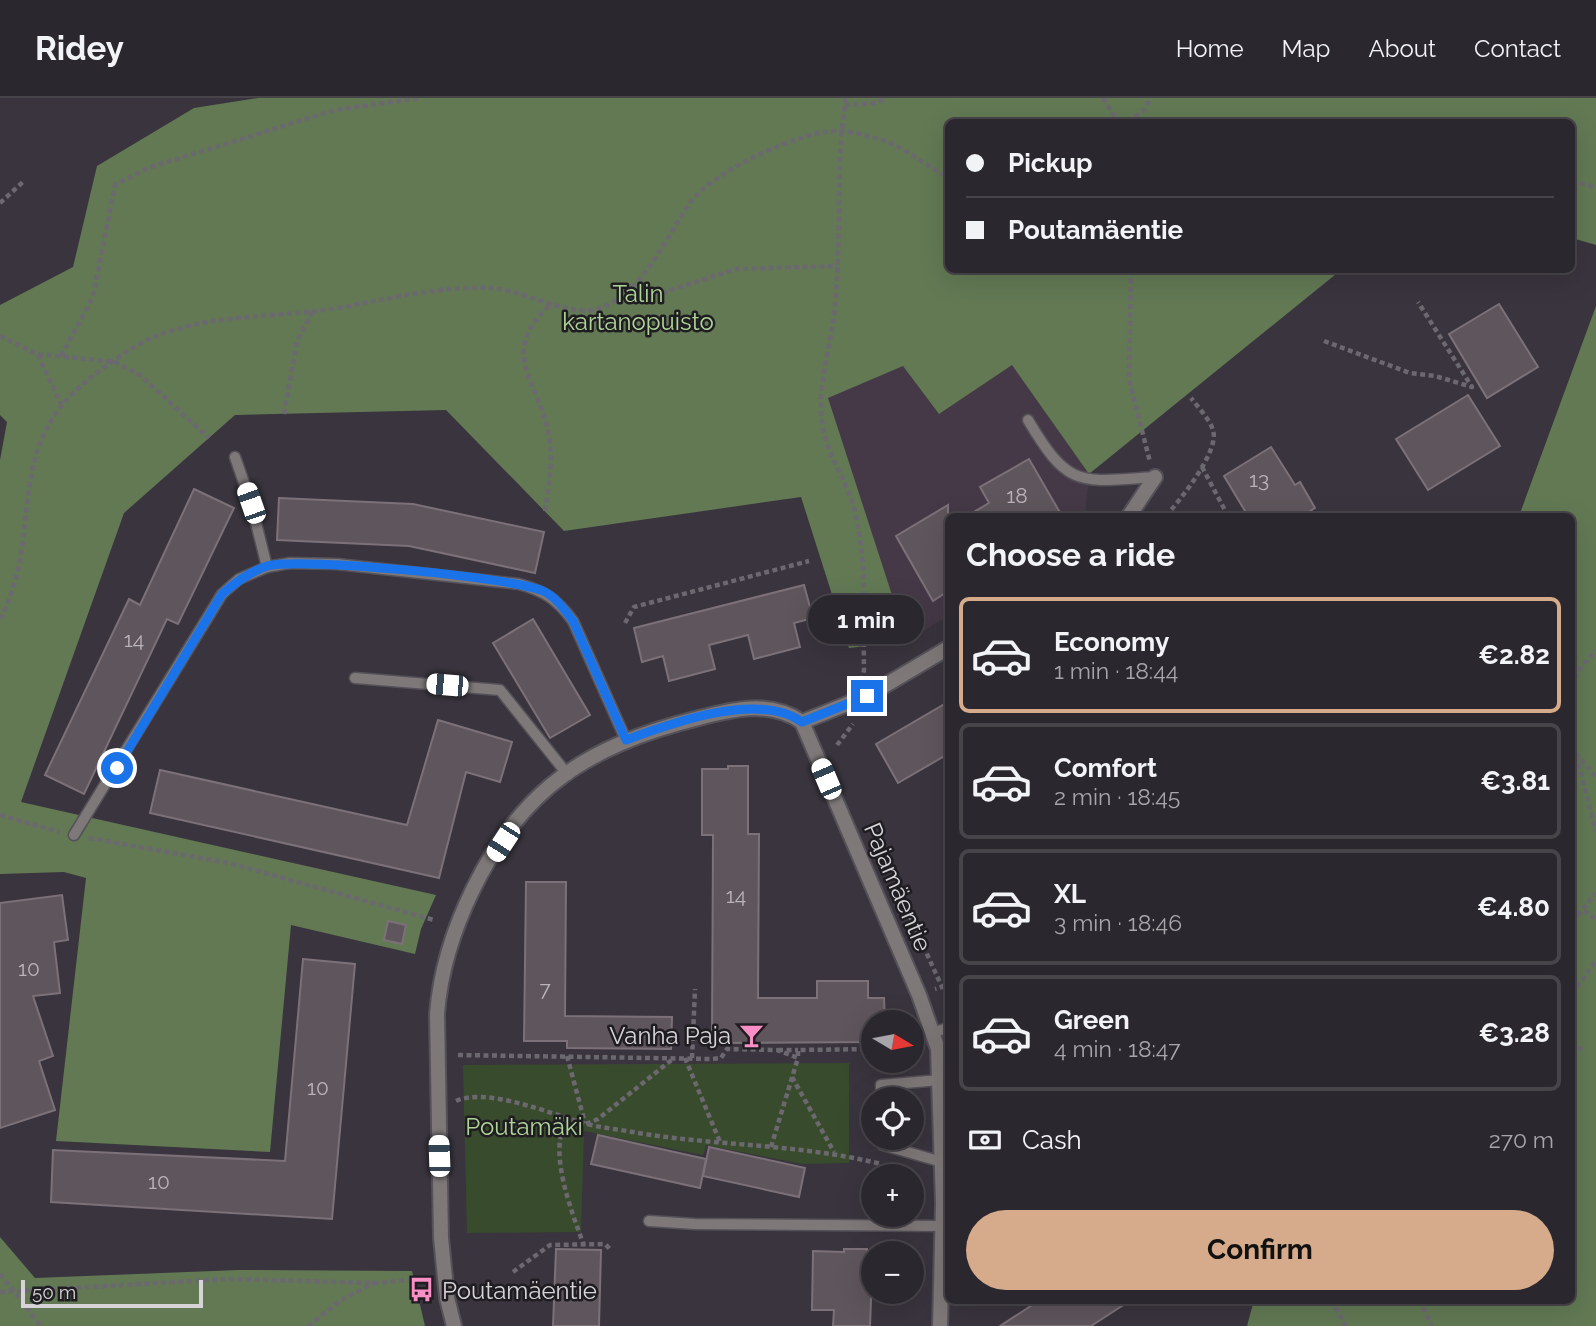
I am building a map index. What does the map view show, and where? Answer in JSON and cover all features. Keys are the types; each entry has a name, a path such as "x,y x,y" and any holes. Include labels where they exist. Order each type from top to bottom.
{"street":[{"path":"1131,513 1155,477"},
{"path":"454,1326 447,1298 441,1238 436,1075 440,977 477,881 516,823 539,795 590,759 626,740 674,724 752,709 785,711 802,722 867,696 945,650"},
{"name":"Pajamäentie","path":"802,722 941,1030 942,1162 945,1192"},
{"name":"Pajamäentie","path":"940,1326 942,1226 945,1208"}],"lane":[{"path":"1028,420 1049,455 1069,474 1095,481 1155,477"},
{"path":"235,457 251,503 267,566"},
{"path":"74,835 222,594 239,579 267,566 337,564 519,584 543,591 560,603 573,621 626,740"},
{"path":"355,678 500,690 568,775"},
{"path":"881,1087 940,1080"},
{"path":"900,1150 942,1162"},
{"path":"649,1221 695,1224 942,1226"}],"path":[{"path":"61,356 93,297 115,185 148,168 335,110 420,98"},
{"path":"846,98 840,131 835,306 821,395 822,422 832,461 855,512 863,555 864,670"},
{"path":"845,105 877,103 885,98"},
{"path":"1103,98 1116,119"},
{"path":"1132,119 1143,111 1151,98"},
{"path":"0,619 17,577 24,493 42,430 61,404 89,379 153,337 184,327 233,318 314,310 444,288 494,288 592,310 627,292 660,253 692,201 729,172 774,146 840,131 902,148 945,175"},
{"path":"0,203 24,181"},
{"path":"1575,181 1596,188"},
{"path":"627,292 658,294 736,269 837,266"},
{"path":"1131,273 1129,379 1155,477"},
{"path":"1324,341 1410,373 1435,376 1472,387 1419,302"},
{"path":"545,511 551,470 549,434 528,381 523,346 532,321 553,303"},
{"path":"284,414 297,341 314,310"},
{"path":"0,336 37,354 115,362 140,375 209,438"},
{"path":"37,354 61,404"},
{"path":"1169,513 1185,494 1214,444 1213,430 1191,398"},
{"path":"1201,466 1226,513"},
{"path":"625,623 634,607 809,561"},
{"path":"1575,678 1596,650"},
{"path":"1575,751 1596,777"},
{"path":"1575,751 1596,832"},
{"path":"0,815 74,835 229,863 433,920"},
{"path":"1575,919 1596,893"},
{"path":"1584,911 1596,919"},
{"path":"1575,990 1596,961"},
{"path":"692,1058 695,989"},
{"path":"1575,1044 1583,1051"},
{"path":"458,1055 721,1058 727,1049 861,1049"},
{"path":"777,1050 798,1058"},
{"path":"771,1147 798,1058 798,1050"},
{"path":"567,1056 586,1124"},
{"path":"586,1124 598,1119 675,1057"},
{"path":"685,1058 720,1142"},
{"path":"792,1077 834,1153"},
{"path":"457,1101 483,1098 505,1101 586,1124 683,1140 834,1153 880,1164"},
{"path":"568,1119 559,1138 560,1157 568,1199 583,1244"},
{"path":"513,1272 550,1245 605,1244 611,1250"},
{"path":"0,1274 41,1326"},
{"path":"0,1292 229,1279 375,1283 420,1279"},
{"path":"307,1326 341,1300 375,1283"},
{"path":"1333,1304 1346,1326"},
{"path":"1421,1304 1432,1326"},
{"path":"1337,1326 1342,1321"}],"shaded area":[{"path":"1012,364 1089,474 1085,513 945,513 945,618 907,641 827,398 903,365 939,414"}],"green space":[{"name":"Talin kartanopuisto","path":"258,98 1596,98 1596,245 1575,239 1575,119 945,119 945,273 1337,273 1089,474 1012,365 939,414 903,366 828,398 907,641 849,648 801,497 564,531 446,410 235,415 124,513 21,802 436,895 421,929 415,954 291,925 270,1152 56,1141 86,878 64,872 0,874 0,460 7,422 0,415 0,305 73,267 97,166 194,108"},
{"path":"1596,306 1596,1326 1247,1326 1253,1304 1575,1304 1575,513 1520,513"},
{"name":"Poutamäki","path":"849,1063 849,1163 802,1164 706,1145 703,1155 584,1131 581,1232 467,1233 463,1065"},
{"path":"0,1237 35,1278 238,1270 412,1271 425,1326 0,1326"}],"building":[{"path":"1499,304 1538,367 1487,398 1449,334"},
{"path":"1468,395 1500,446 1428,490 1396,439"},
{"path":"1271,447 1295,485 1300,482 1315,508 1307,513 1246,513 1224,476"},
{"path":"1029,459 1060,513 972,513 989,503 980,487"},
{"path":"194,489 234,508 178,624 167,619 84,794 45,775 129,599 140,605"},
{"path":"279,498 413,504 544,532 535,573 409,546 277,540"},
{"path":"948,505 948,513 945,513 945,593 933,601 896,536"},
{"path":"804,585 813,618 794,623 800,647 754,659 748,635 709,645 715,669 669,681 663,656 642,662 634,628"},
{"path":"533,619 590,715 550,738 493,643"},
{"path":"945,704 945,756 898,783 876,744"},
{"path":"438,720 512,742 500,782 466,772 439,878 150,813 160,770 407,825"},
{"path":"728,766 748,766 748,834 759,834 758,998 817,998 817,981 868,981 868,998 884,998 884,1010 861,1010 861,1042 712,1043 713,835 702,835 702,769 728,769"},
{"path":"526,882 566,882 565,1016 672,1017 671,1049 567,1048 567,1041 524,1041"},
{"path":"62,895 68,940 54,942 60,993 33,996 53,1056 39,1061 55,1110 0,1128 0,903"},
{"path":"388,921 406,925 402,944 384,940"},
{"path":"303,959 355,964 332,1219 51,1202 53,1150 285,1161"},
{"path":"598,1135 706,1159 700,1188 591,1164"},
{"path":"709,1147 805,1168 799,1197 703,1176"},
{"path":"556,1249 601,1250 599,1326 553,1326"},
{"path":"844,1249 861,1249 861,1304 871,1304 870,1326 833,1326 834,1310 812,1310 813,1251 844,1252"},
{"path":"1034,1304 1125,1304 1091,1326 1000,1326"}],"place":[{"name":"Vanha Paja","path":"751,1035"},
{"name":"Poutamäentie","path":"422,1290"}],"route":[{"path":"117,768 222,594 239,579 267,566 290,563 337,564 519,584 543,591 560,603 573,621 626,740 674,724 720,713 752,709 785,711 802,722 867,696"}]}
